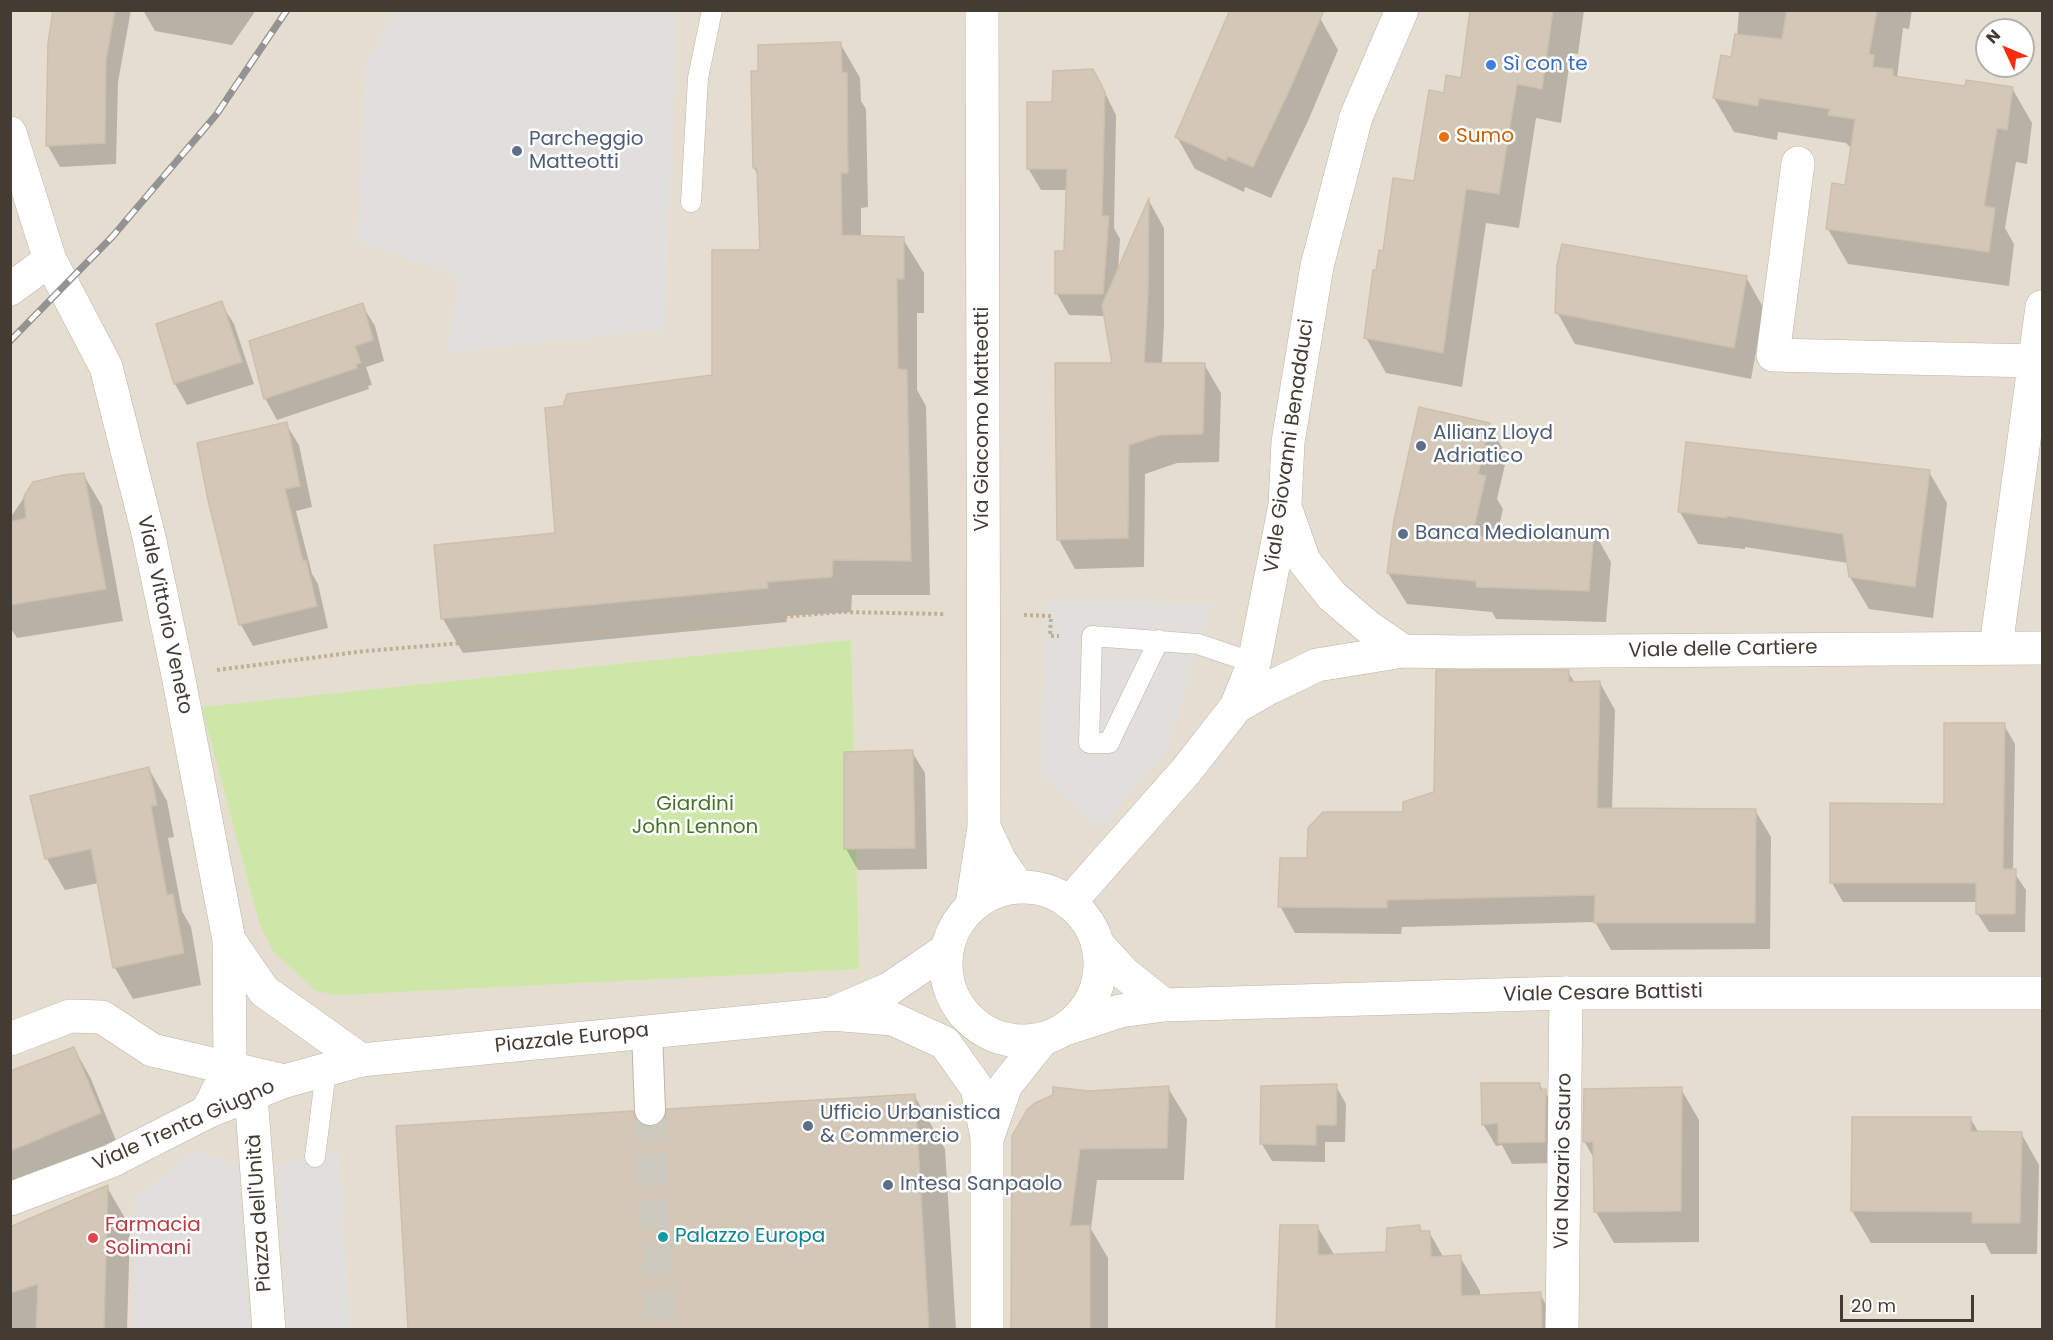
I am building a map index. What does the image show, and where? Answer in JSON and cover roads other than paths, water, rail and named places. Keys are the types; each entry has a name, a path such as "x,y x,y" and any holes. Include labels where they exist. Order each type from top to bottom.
{"street":[{"name":"Via Giacomo Matteotti","path":"972,905 984,827 982,10"},
{"name":"Viale Giovanni Benadduci","path":"1069,903 1186,771 1236,707 1254,663 1285,505 1288,442 1317,266 1356,117 1402,10"},
{"name":"Viale Vittorio Veneto","path":"10,133 50,260 106,367 149,537 178,675 228,940 230,1067 207,1112"},
{"path":"1798,163 1773,356 2035,361"},
{"path":"10,289 50,260"},
{"path":"1996,647 2043,307"},
{"path":"1285,505 1304,561 1332,596 1367,626 1404,651"},
{"name":"Viale delle Cartiere","path":"1236,707 1317,665 1404,651 2043,648"},
{"name":"Via Giacomo Matteotti","path":"984,827 1000,861 1018,887"},
{"path":"987,1137 1006,1085 1054,1035 1083,1013 1095,993 1100,969 1098,945 1091,928 1081,912 1062,897 1041,888 1018,887 995,892 972,905 955,925 946,950 945,976 953,1001 969,1022 991,1036 1016,1042 1054,1035"},
{"path":"228,940 264,991 361,1060"},
{"path":"1098,945 1125,974 1164,1005"},
{"name":"Piazzale Europa","path":"361,1060 831,1014 889,989 946,950"},
{"name":"Viale Cesare Battisti","path":"1054,1035 1120,1011 1164,1005 1566,993 2043,993"},
{"name":"Via Nazario Sauro","path":"1562,1329 1566,993"},
{"path":"831,1014 893,1019 945,1043 977,1088 987,1137 987,1329"},
{"path":"10,1039 70,1016 102,1017 152,1050 285,1081"},
{"path":"647,1032 650,1110"},
{"name":"Viale Trenta Giugno","path":"10,1198 111,1161 207,1112 285,1081 361,1060"},
{"name":"Piazza dell'Unità","path":"251,1096 269,1329"}],"lane":[{"path":"691,202 698,78 712,10"},
{"path":"1159,640 1108,743 1089,743 1092,636 1159,640 1198,644 1254,663"},
{"path":"315,1157 326,1071"}],"tunnel":[{"path":"650,1110 660,1330"}],"railway":[{"path":"10,341 112,237 216,115 287,10"}],"place":[{"name":"Sì con te","path":"1491,65"},
{"name":"Sumo","path":"1444,137"},
{"name":"Parcheggio Matteotti","path":"517,151"},
{"name":"Allianz Lloyd Adriatico","path":"1421,446"},
{"name":"Banca Mediolanum","path":"1403,534"},
{"name":"Ufficio Urbanistica & Commercio","path":"808,1126"},
{"name":"Intesa Sanpaolo","path":"888,1185"},
{"name":"Palazzo Europa","path":"663,1237"},
{"name":"Farmacia Solimani","path":"93,1238"}],"park label":[{"name":"Giardini John Lennon","path":"695,816"}]}
